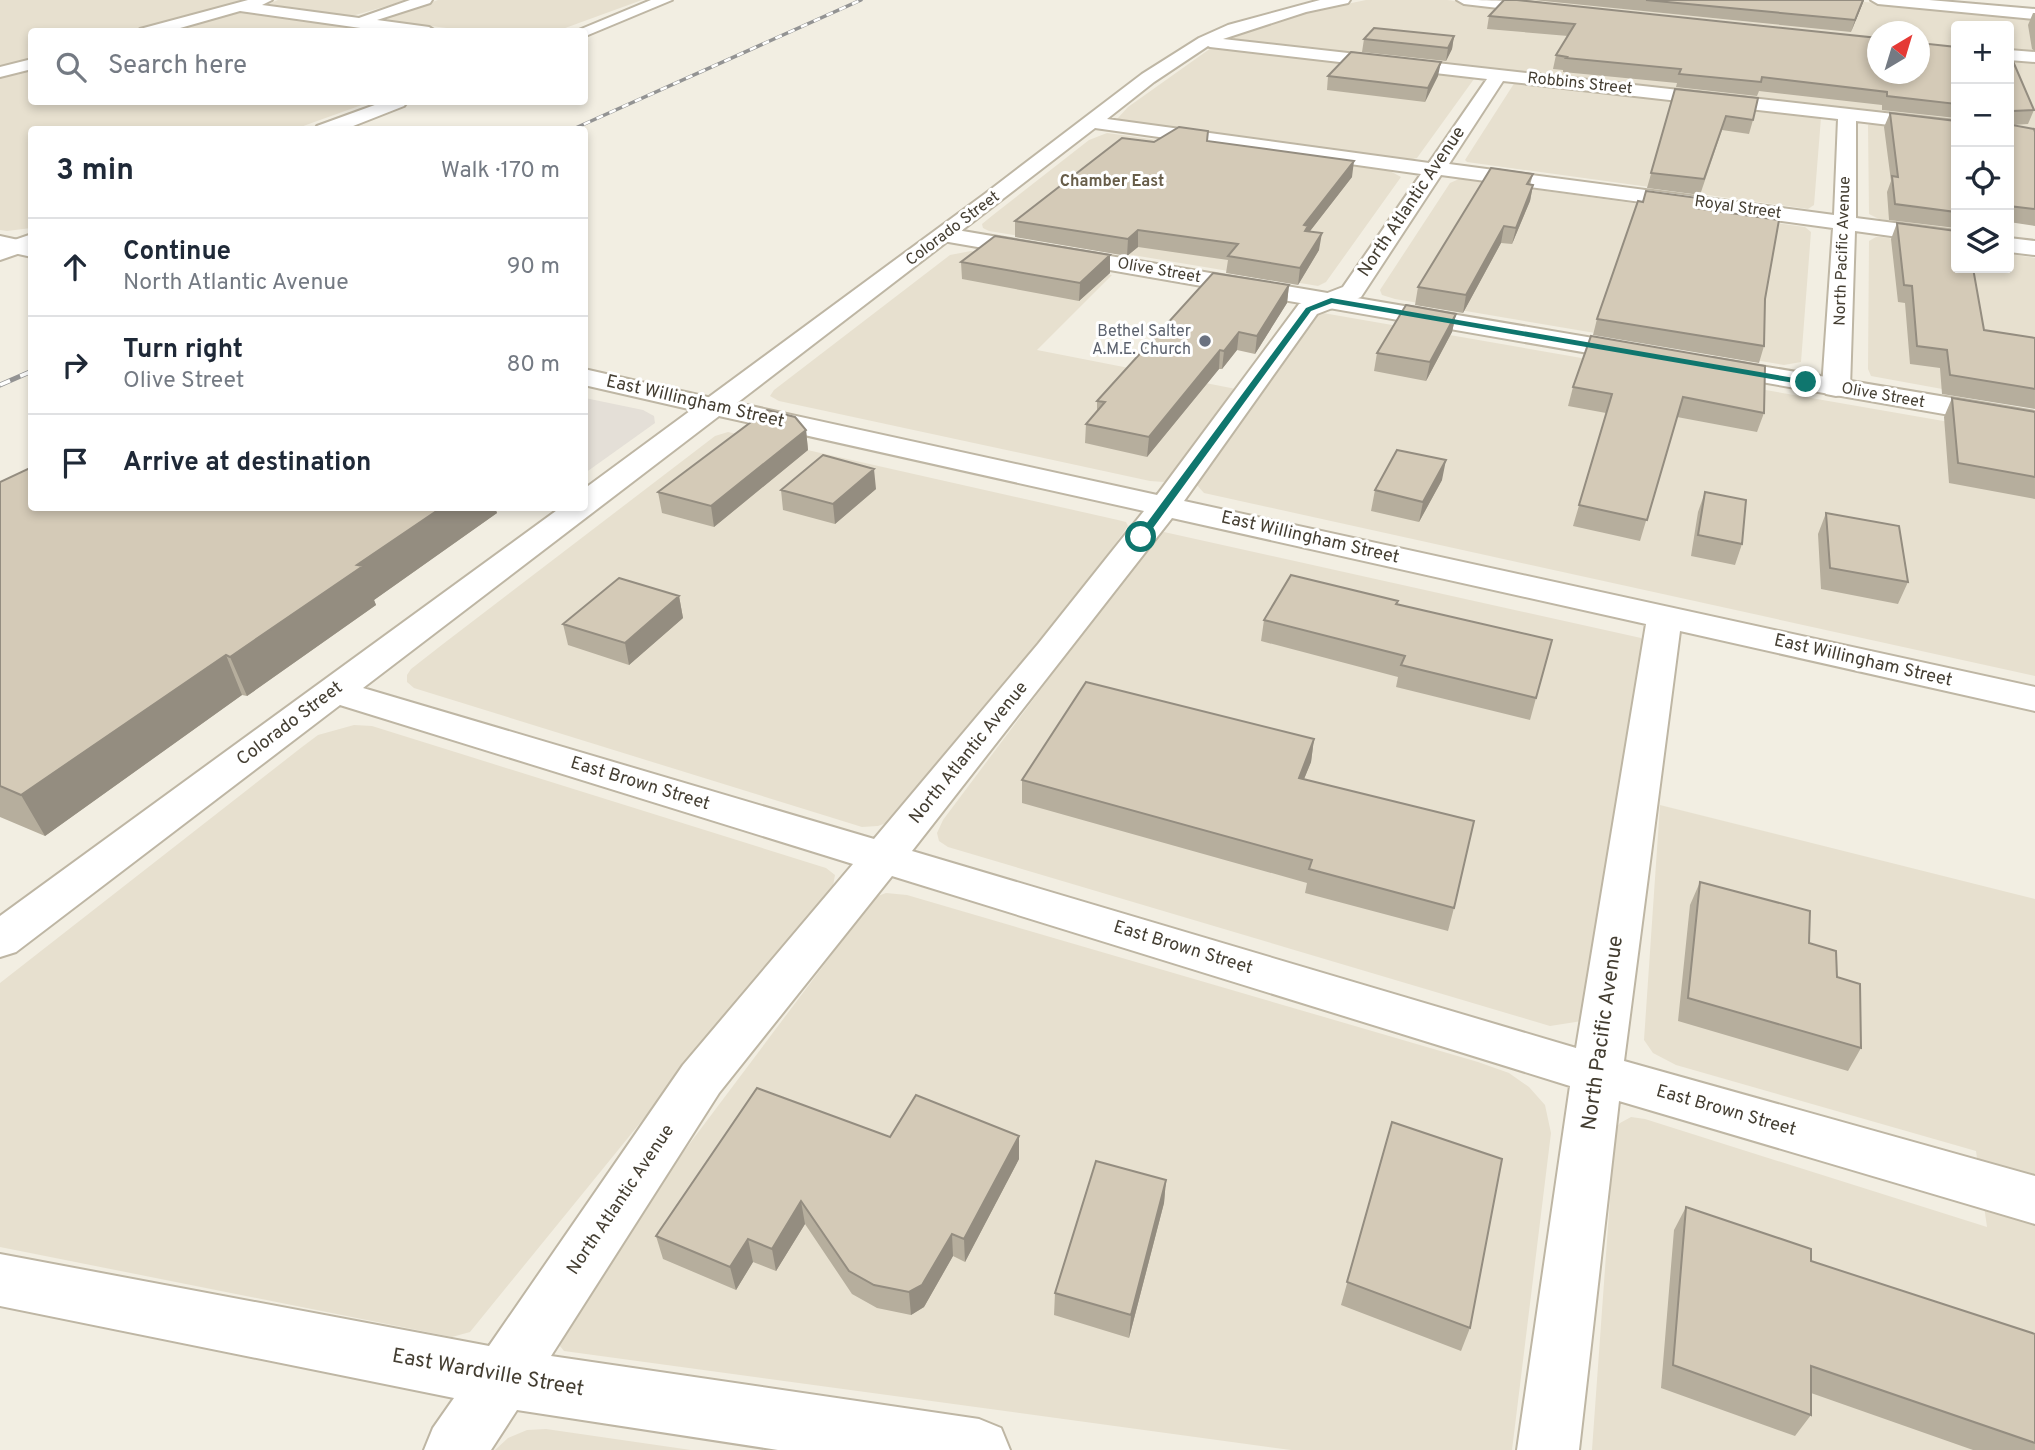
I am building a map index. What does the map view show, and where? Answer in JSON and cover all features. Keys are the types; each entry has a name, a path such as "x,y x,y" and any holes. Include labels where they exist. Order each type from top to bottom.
{"street":[{"path":"161,28 265,0"},
{"path":"357,22 425,0"},
{"path":"588,30 665,0"},
{"name":"Colorado Street","path":"588,501 945,235 1148,78 1205,41 1269,17 1343,0"},
{"path":"1464,0 1571,11"},
{"path":"1878,0 2035,15"},
{"path":"240,7 400,28"},
{"name":"Robbins Street","path":"1205,41 1951,126"},
{"path":"2014,55 2035,57"},
{"path":"0,72 28,65"},
{"name":"North Atlantic Avenue","path":"455,1450 701,1079 1051,652 1165,506 1308,309 1352,292 1497,75"},
{"path":"335,126 390,105"},
{"name":"North Pacific Avenue","path":"1836,387 1845,222 1847,115"},
{"name":"Royal Street","path":"1090,122 1951,237"},
{"name":"Olive Street","path":"945,235 1668,359"},
{"path":"2014,246 2035,248"},
{"name":"Olive Street","path":"1694,363 2035,421"},
{"name":"East Willingham Street","path":"588,378 2035,699"},
{"name":"Colorado Street","path":"0,940 576,511"},
{"name":"North Pacific Avenue","path":"1548,1450 1597,1074 1665,617"},
{"name":"East Brown Street","path":"333,691 1597,1074 2035,1199"},
{"name":"East Wardville Street","path":"0,1280 502,1378 979,1450"}],"shaded area":[{"path":"0,0 251,0 139,28 28,28 28,59 0,67"},
{"path":"278,0 408,0 352,16 268,4"},
{"path":"438,0 642,0 565,28 447,28 390,21 385,18"},
{"path":"1366,0 1447,0 1578,15 1867,72 1867,84 1930,84 1930,68 1951,55 1951,122 1239,42 1231,38 1294,15"},
{"path":"1481,0 1844,0 2035,18 2035,55 2014,53 2014,21 1951,21 1951,47 1930,45 1930,21 1867,21 1867,39"},
{"path":"244,12 367,28 179,28"},
{"path":"1211,48 1474,79 1417,158 1409,160 1121,122 1117,119 1128,107"},
{"path":"2014,58 2035,60 2035,132 2014,130"},
{"path":"28,70 28,105 362,105 303,126 28,126 28,228 7,231 0,230 0,78"},
{"path":"1515,82 1818,116 1821,118 1814,205 1808,209 1467,162 1465,160"},
{"path":"1878,122 1951,130 1951,229 1879,219 1869,214 1868,125"},
{"path":"1107,133 1390,171 1401,177 1326,282 1318,286 983,228 982,224 1089,140"},
{"path":"1459,179 1805,227 1811,232 1801,362 1784,365 1382,295 1380,290 1450,183"},
{"path":"1876,237 1951,246 1951,273 2014,273 2014,255 2035,258 2035,406 1871,376 1868,369 1869,241"},
{"path":"971,251 1112,275 1037,350 1236,389 1174,474 1164,482 1150,481 779,401 770,396 774,390 950,255"},
{"path":"1323,313 2035,437 2035,676 1204,493 1195,483 1315,315"},
{"path":"588,399 643,410 654,416 655,423 588,471"},
{"path":"728,432 1118,520 1126,522 1128,526 1038,651 892,821 878,826 862,827 414,688 407,682 411,669 443,644 715,436"},
{"path":"1164,532 1641,638 1644,642 1601,1018 1550,1026 948,847 939,841 937,833 943,820 1158,533"},
{"path":"354,725 372,726 826,868 835,875 833,886 470,1332 452,1337 0,1247 0,983 318,735"},
{"path":"1660,805 2035,899 2035,1450 1592,1450 1615,1129 1620,1123 1631,1117 1645,1119 1987,1227 1976,1151 1676,1065 1653,1053 1644,1040"},
{"path":"886,893 907,895 1478,1062 1509,1073 1529,1087 1545,1105 1551,1133 1512,1450 1291,1450 564,1351 555,1340 566,1308 875,897"},
{"path":"546,1429 691,1450 495,1450 508,1438 527,1430"}],"building":[{"path":"1504,0 1517,0 1867,37 1867,84 1930,84 1930,44 1951,46 1951,103 1887,96 1887,92 1762,77 1761,82 1679,74 1681,69 1566,58 1556,55 1575,24 1489,16"},
{"path":"1646,0 1863,0 1855,20"},
{"path":"1374,28 1454,36 1448,48 1364,39"},
{"path":"1351,52 1441,62 1428,88 1328,76"},
{"path":"2014,64 2034,110 2014,111"},
{"path":"1675,89 1758,98 1753,120 1726,116 1704,179 1651,173"},
{"path":"1890,113 1951,120 1951,211 1895,204 1892,176 1898,177"},
{"path":"2014,125 2034,129 2035,132 2035,209 2014,207"},
{"path":"1179,127 1208,131 1207,141 1354,161 1304,225 1308,226 1305,231 1322,233 1300,268 1228,256 1238,244 1138,230 1128,239 1015,221 1122,138 1154,142"},
{"path":"1491,168 1533,174 1527,184 1533,185 1516,228 1504,226 1466,295 1418,287"},
{"path":"1646,191 1698,198 1695,208 1779,220 1765,299 1764,346 1597,319 1638,201 1643,202"},
{"path":"1897,223 1951,230 1951,273 1974,273 1984,330 2035,338 2035,389 1950,375 1947,350 1917,346 1912,286 1904,285"},
{"path":"995,236 1110,255 1080,283 961,262"},
{"path":"1213,273 1289,285 1257,336 1239,332 1224,351 1220,350 1149,437 1086,424 1105,402 1097,401"},
{"path":"1406,305 1456,314 1430,362 1377,353"},
{"path":"1591,336 1765,366 1764,413 1683,397 1647,520 1579,505 1612,394 1573,387"},
{"path":"1952,398 2035,412 2035,477 1958,463"},
{"path":"767,410 795,417 806,430 711,506 658,492"},
{"path":"1397,450 1446,460 1423,502 1375,490"},
{"path":"823,455 874,469 833,504 781,490"},
{"path":"28,469 28,511 437,511 357,565 363,566 230,657 226,655 21,795 0,786 0,482"},
{"path":"1705,492 1746,500 1742,544 1698,535"},
{"path":"1826,513 1899,526 1908,582 1830,568"},
{"path":"1291,575 1398,601 1396,604 1552,640 1536,698 1401,665 1405,656 1264,620"},
{"path":"619,578 679,596 625,643 563,624"},
{"path":"1086,682 1314,739 1299,778 1474,821 1454,908 1309,869 1312,860 1022,780"},
{"path":"1700,882 1810,911 1809,943 1836,951 1837,977 1860,984 1861,1048 1688,998"},
{"path":"757,1088 890,1137 916,1095 1019,1136 964,1239 952,1234 922,1285 909,1292 874,1285 849,1271 801,1201 772,1249 748,1239 730,1267 656,1236"},
{"path":"1392,1122 1502,1159 1470,1328 1347,1282"},
{"path":"1096,1161 1166,1180 1131,1315 1055,1293"},
{"path":"1686,1207 1811,1249 1811,1261 2035,1334 2035,1443 1811,1366 1811,1415 1673,1365"}],"railway":[{"path":"580,126 861,0"},
{"path":"0,385 28,373"}],"place":[{"name":"Bethel Salter A.M.E. Church","path":"1205,341"}],"district":[{"name":"Chamber East","path":"1112,182"}],"route":[{"path":"1141,537 1308,309 1331,301 1806,382"}]}
